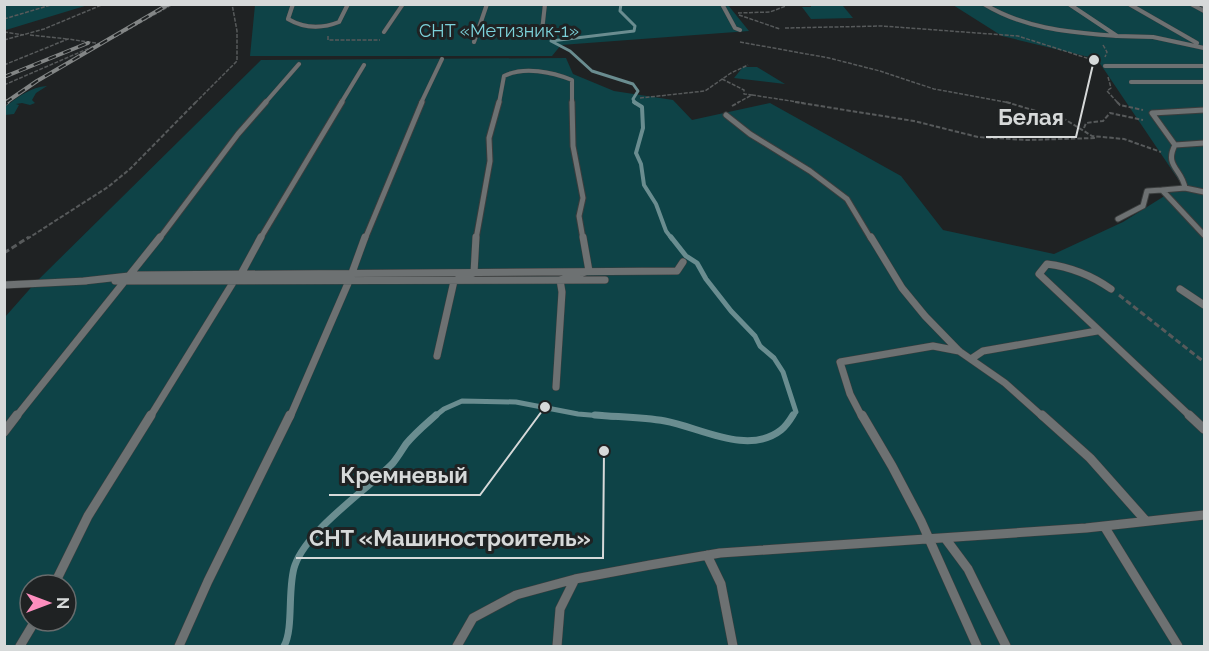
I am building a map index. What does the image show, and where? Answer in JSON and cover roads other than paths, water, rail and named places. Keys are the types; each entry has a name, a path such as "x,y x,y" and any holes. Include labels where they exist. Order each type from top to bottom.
{"lane":[{"path":"293,4 288,19 299,25 314,28 339,22 348,4"},
{"path":"384,32 403,4"},
{"path":"474,42 487,4"},
{"path":"542,31 545,4"},
{"path":"722,4 735,28 740,30"},
{"path":"984,4 997,14 1025,26 1117,36 1153,37 1204,47"},
{"path":"1069,4 1117,36"},
{"path":"1129,4 1204,47"},
{"path":"1191,4 1204,11"},
{"path":"179,646 208,581 276,448 350,278 412,122 442,59"},
{"path":"4,432 110,301 123,281 131,275 238,134 299,64"},
{"path":"60,573 88,516 234,281 241,274 269,222 364,65"},
{"path":"1106,66 1204,66"},
{"path":"474,273 475,244 490,160 489,138 504,76 508,73 520,72 562,75 572,80 573,146 583,198 579,216 589,271"},
{"path":"1131,82 1204,82"},
{"path":"1204,110 1152,114 1160,122 1168,140 1175,145 1204,143"},
{"path":"726,115 750,134 810,171 848,199 902,288 925,316 959,351 1005,383 1090,458 1146,522"},
{"path":"1175,145 1170,154 1170,161 1181,176 1185,188"},
{"path":"1118,219 1143,206 1147,191 1185,188 1204,192"},
{"path":"1162,190 1204,235"},
{"path":"4,285 84,281 234,281 474,273 677,271 683,262"},
{"path":"1111,289 1070,266 1047,264 1039,274 1097,331 1204,429"},
{"path":"560,280 589,271"},
{"path":"454,281 474,273"},
{"path":"84,281 131,275 241,274 454,281 605,280"},
{"path":"556,387 562,291 560,280"},
{"path":"437,356 454,281"},
{"path":"1180,289 1204,305"},
{"path":"971,359 982,351 1097,331"},
{"path":"959,351 933,346 840,362 845,384 900,480 955,589 977,646"},
{"path":"457,646 473,618 516,595 575,579 707,555 802,546 1104,526 1204,514"},
{"path":"1104,526 1178,646"},
{"path":"945,538 968,569 1006,646"},
{"path":"707,555 721,585 733,646"},
{"path":"557,646 560,609 575,579"},
{"path":"20,646 28,633"}],"waterway":[{"path":"621,4 620,11 635,26 634,31 551,41 570,51 592,71 633,84 638,91 633,99 635,102"},
{"path":"635,102 642,107 643,128 636,153 641,164 644,185 656,204 666,231 672,239"},
{"path":"671,237 686,256 697,263 706,279 731,311 755,336 760,346 774,358 783,372 796,412 792,417"},
{"path":"434,417 444,409 462,401 516,402 578,414 614,417"},
{"path":"284,646 289,629 291,584 295,565 302,551 325,524 393,463 409,440 436,415"},
{"path":"595,415 665,421 723,438 739,440 768,437 781,430 793,415"}],"railway":[{"path":"5,103 37,81 169,4"},
{"path":"4,77 88,43"}],"place":[{"name":"Белая","path":"1094,60"},
{"name":"Кремневый","path":"545,407"},
{"name":"СНТ «Машиностроитель»","path":"604,451"}],"park label":[{"name":"СНТ «Метизник-1»","path":"499,30"}]}
